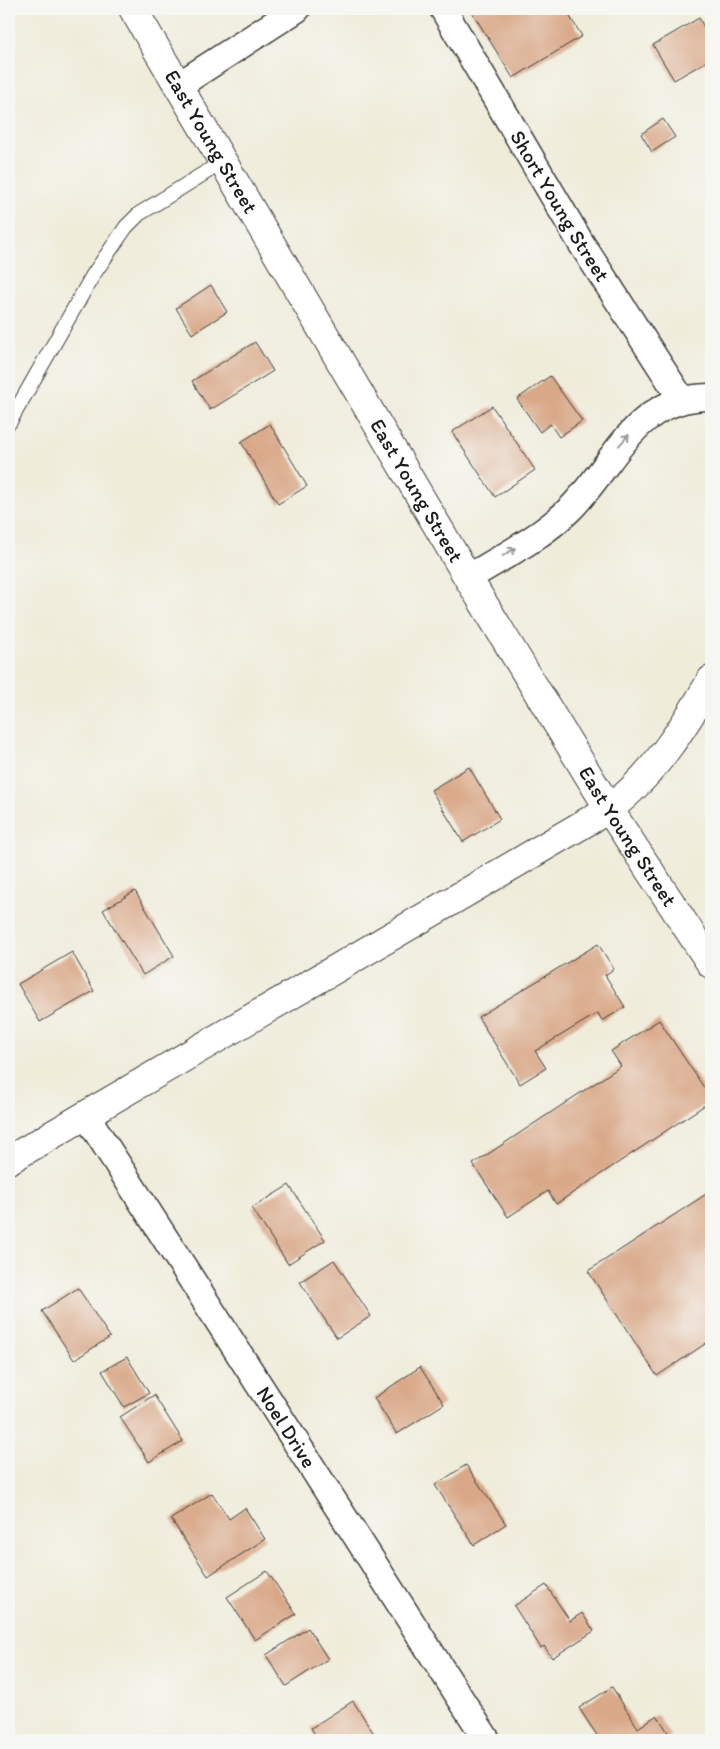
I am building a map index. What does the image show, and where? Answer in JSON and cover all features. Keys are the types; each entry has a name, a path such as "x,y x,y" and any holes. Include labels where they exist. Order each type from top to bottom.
{"street":[{"name":"East Young Street","path":"133,9 468,578 609,808 711,964"},
{"path":"179,85 297,9"},
{"name":"Short Young Street","path":"443,9 580,242 682,400"},
{"path":"468,578 555,522 575,503 618,447 642,422 654,413 682,400 711,397"},
{"path":"9,1160 622,800 645,775 687,719 711,680"},
{"name":"Noel Drive","path":"86,1115 487,1740"}],"lane":[{"path":"9,423 93,275 126,227 139,214 224,161"}],"building":[{"path":"470,9 565,9 582,36 513,78"},
{"path":"699,18 711,40 711,59 674,80 653,45"},
{"path":"663,119 675,137 652,152 641,134"},
{"path":"211,285 227,312 192,334 176,308"},
{"path":"255,342 273,371 210,410 192,381"},
{"path":"550,376 582,421 559,437 550,424 540,432 517,399"},
{"path":"492,406 535,470 495,497 452,432"},
{"path":"270,424 307,486 278,504 241,442"},
{"path":"469,767 500,819 463,842 431,790"},
{"path":"135,891 174,956 143,975 103,910"},
{"path":"598,944 614,969 605,975 625,1007 602,1021 598,1013 535,1051 546,1068 520,1084 478,1017"},
{"path":"72,952 94,991 40,1022 18,984"},
{"path":"659,1020 711,1098 711,1101 556,1204 548,1191 508,1217 473,1164 621,1066 611,1051"},
{"path":"289,1185 325,1240 288,1264 252,1208"},
{"path":"711,1191 711,1340 657,1376 588,1271"},
{"path":"334,1260 371,1316 337,1338 300,1282"},
{"path":"78,1288 110,1337 74,1360 42,1311"},
{"path":"127,1357 149,1393 124,1407 102,1371"},
{"path":"420,1367 444,1404 397,1434 374,1398"},
{"path":"154,1395 183,1441 149,1462 120,1417"},
{"path":"466,1465 506,1524 474,1545 435,1485"},
{"path":"212,1493 229,1519 245,1508 265,1539 208,1576 171,1519"},
{"path":"267,1571 296,1614 255,1640 227,1597"},
{"path":"546,1585 570,1621 582,1613 594,1631 552,1658 544,1646 541,1648 514,1606"},
{"path":"308,1628 328,1659 286,1686 266,1655"},
{"path":"612,1687 638,1728 657,1715 671,1737 666,1740 600,1740 579,1708"},
{"path":"353,1701 378,1740 318,1740 311,1728"}]}
